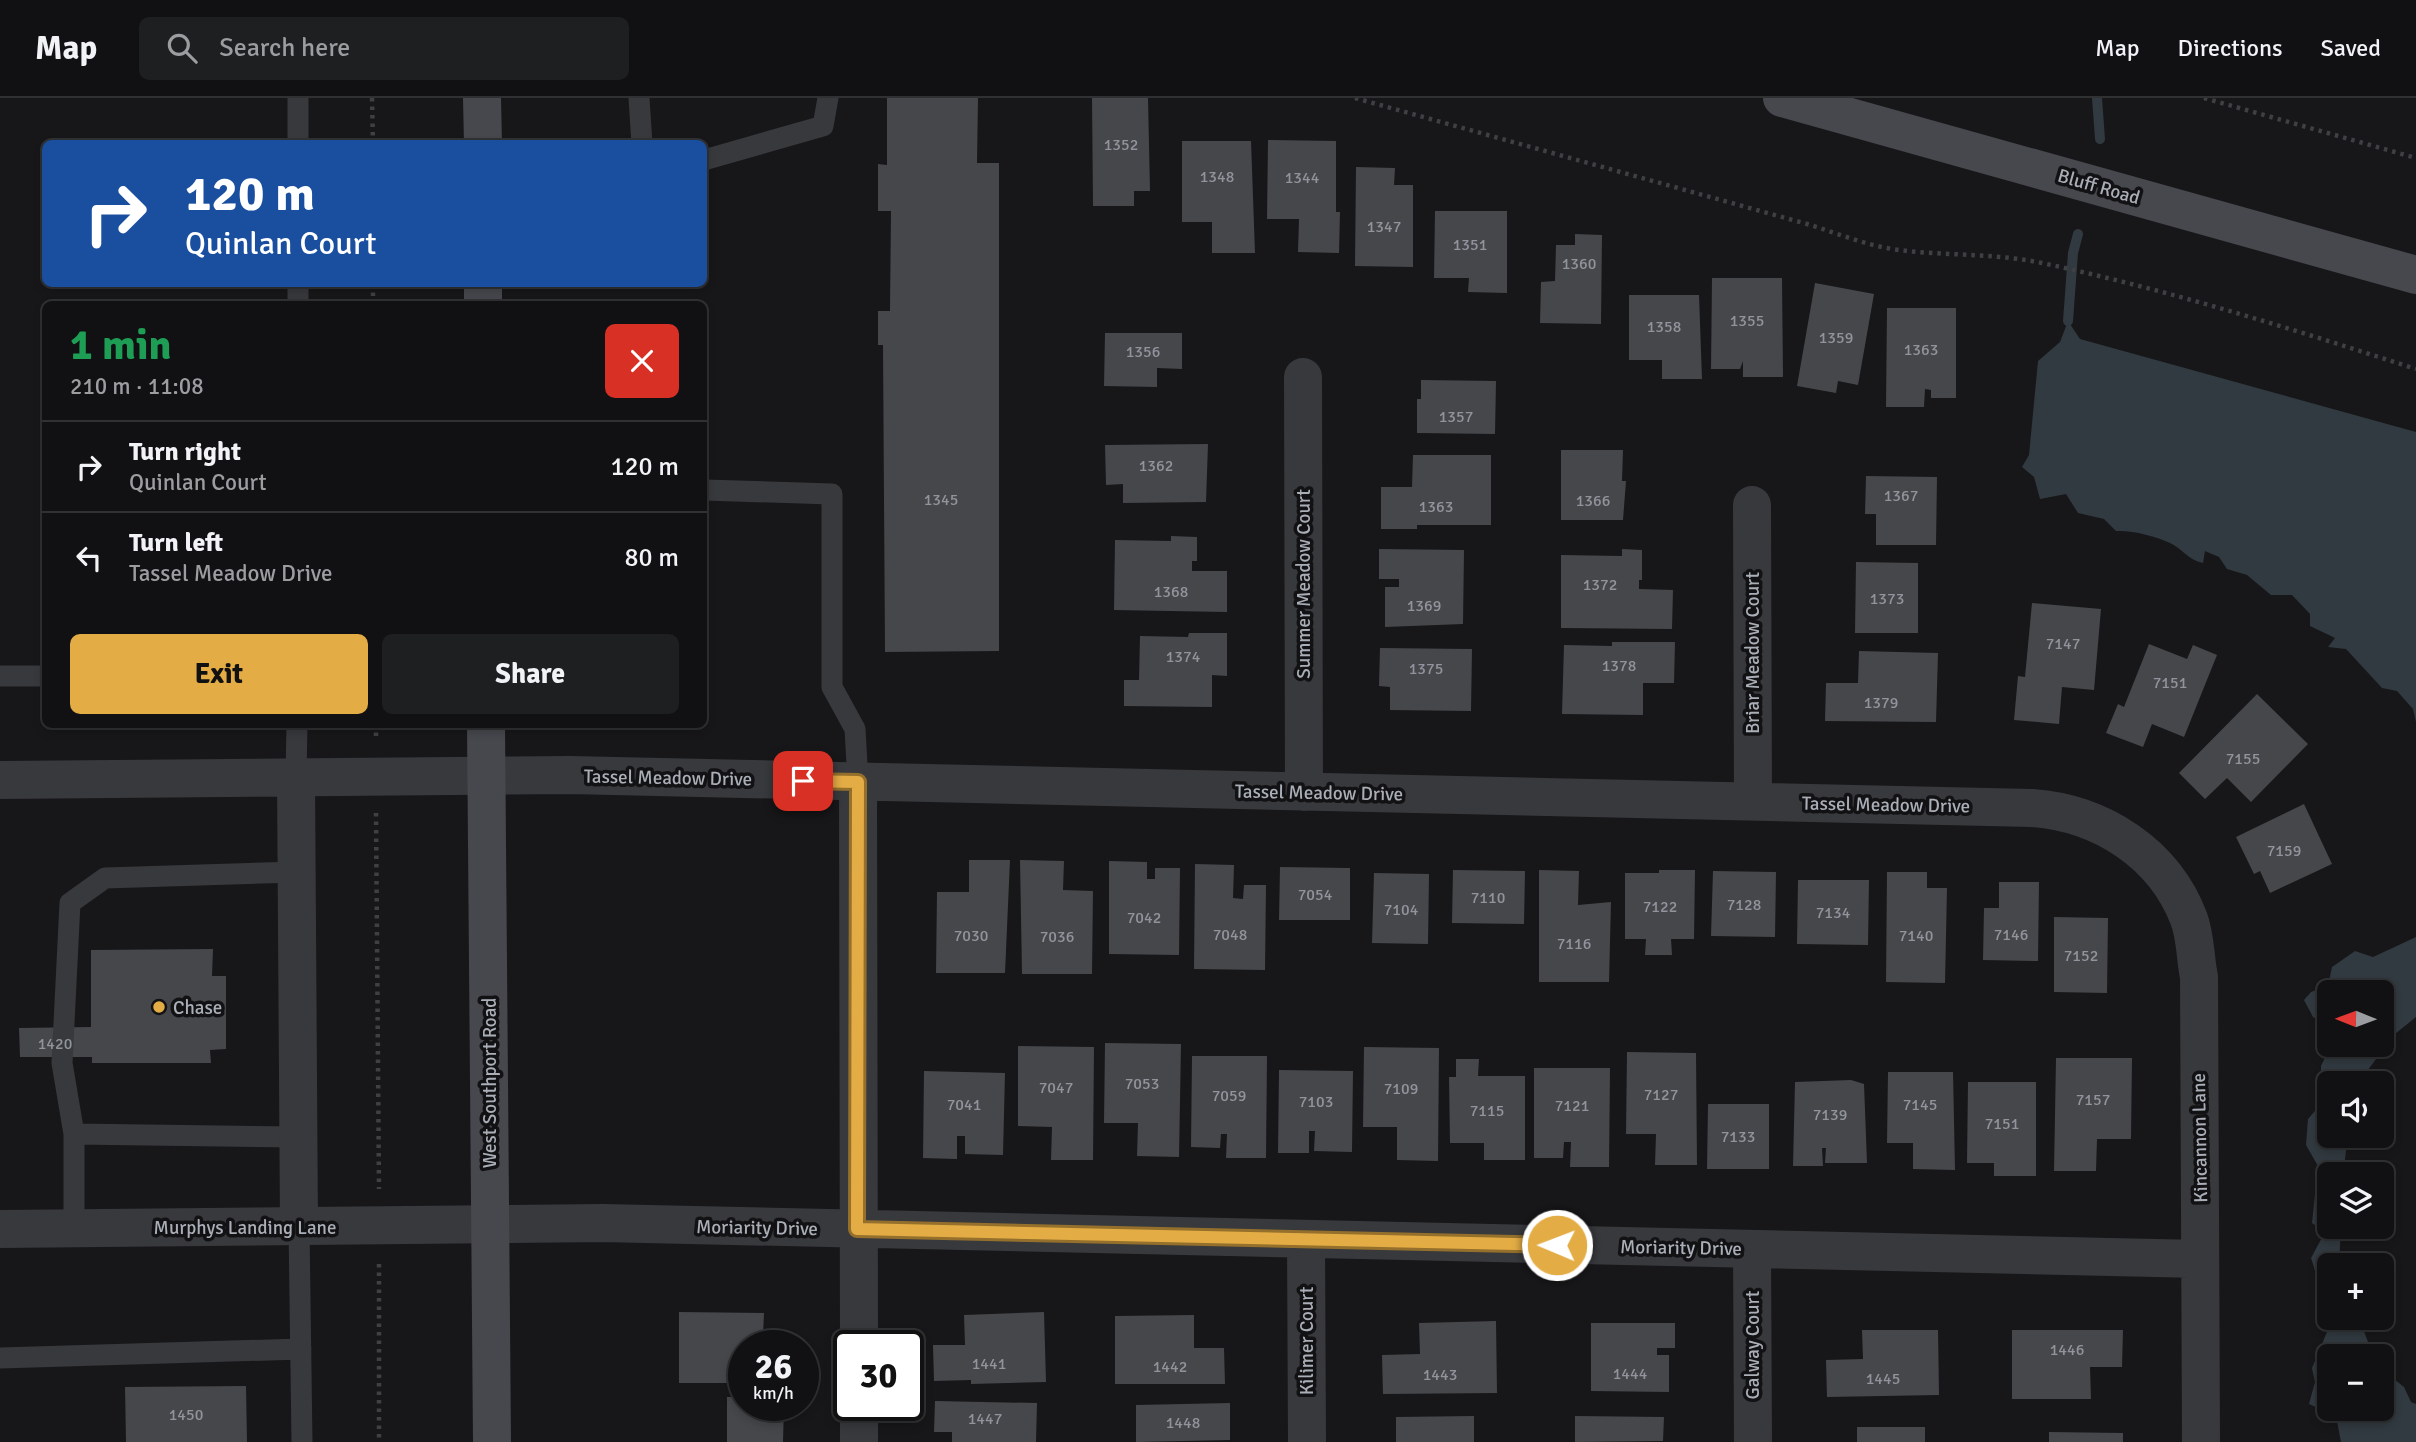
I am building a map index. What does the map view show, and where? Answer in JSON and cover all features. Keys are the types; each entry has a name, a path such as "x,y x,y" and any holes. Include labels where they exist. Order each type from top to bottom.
{"main road":[{"path":"482,98 482,140"},
{"name":"Bluff Road","path":"1782,98 2416,275"},
{"name":"West Southport Road","path":"486,728 492,1442"}],"street":[{"name":"Summer Meadow Court","path":"1303,377 1304,792"},
{"name":"Briar Meadow Court","path":"1752,505 1753,802"},
{"name":"Tassel Meadow Drive","path":"0,780 487,775 2049,809 2099,824 2141,851"},
{"path":"296,776 299,1227"},
{"path":"858,782 859,1330"},
{"name":"Kincannon Lane","path":"2141,851 2179,897 2190,921 2197,958 2201,1442"},
{"name":"Moriarity Drive","path":"490,1225 603,1223 2200,1259"},
{"name":"Murphys Landing Lane","path":"0,1229 490,1225"},
{"name":"Kilimer Court","path":"1306,1239 1307,1442"},
{"name":"Galway Court","path":"1752,1249 1752,1442"},
{"path":"859,1421 859,1442"}],"lane":[{"path":"298,98 298,140"},
{"path":"639,98 642,140"},
{"path":"707,159 823,126 828,98"},
{"path":"707,490 832,494 832,687 855,729 858,782"},
{"path":"0,676 42,676"},
{"path":"296,776 297,728"},
{"path":"74,1228 74,1134 62,1063 71,903 105,878 297,872"},
{"path":"74,1134 298,1137"},
{"path":"299,1227 302,1442"},
{"path":"0,1358 301,1349"}],"path":[{"path":"372,98 373,140"},
{"path":"1355,98 1807,224 1873,245 1921,253 2041,263 2100,276 2227,308 2416,369"},
{"path":"2204,98 2416,158"},
{"path":"376,728 379,1442"}],"shaded area":[{"path":"2068,321 2080,339 2416,432 2416,722 2413,709 2397,691 2382,688 2346,649 2328,647 2335,638 2310,626 2310,614 2292,595 2271,595 2247,575 2227,569 2219,557 2205,551 2203,563 2175,545 2158,538 2116,531 2104,519 2078,513 2066,494 2040,499 2034,477 2022,467 2029,455 2038,361 2060,342"},
{"path":"2416,937 2416,1017 2394,1035 2394,980 2329,980 2332,967 2355,951 2373,957"},
{"path":"2317,990 2317,1019 2313,1017 2304,1000"},
{"path":"2325,1057 2378,1057 2367,1071 2321,1071"},
{"path":"2317,1109 2317,1148 2346,1148 2345,1162 2317,1162 2317,1164 2306,1145 2308,1119"},
{"path":"2317,1176 2317,1226 2312,1223"},
{"path":"2321,1239 2340,1239 2340,1253 2317,1253 2317,1282 2311,1258"},
{"path":"2364,1330 2368,1342 2372,1344 2322,1344 2327,1332"},
{"path":"2317,1356 2317,1408 2309,1404 2315,1382 2312,1368"},
{"path":"2394,1379 2404,1387 2411,1402 2416,1404 2416,1442 2341,1442 2337,1421 2394,1421"}],"building":[{"path":"887,98 978,98 977,163 999,163 999,651 885,652 883,345 878,345 878,311 890,311 891,211 878,211 878,164 887,165"},
{"path":"1092,98 1148,98 1150,191 1134,191 1134,206 1093,206"},
{"path":"1268,140 1336,141 1339,253 1298,252 1299,219 1267,219"},
{"path":"1182,141 1251,141 1255,253 1212,253 1212,222 1182,222"},
{"path":"1356,167 1395,168 1394,185 1413,185 1413,267 1355,266"},
{"path":"1435,211 1507,211 1507,293 1468,292 1469,278 1434,278"},
{"path":"1575,234 1602,235 1601,324 1540,323 1541,282 1555,281 1556,245 1575,245"},
{"path":"1712,278 1782,278 1783,377 1743,377 1743,361 1740,369 1711,369"},
{"path":"1815,283 1874,294 1858,385 1838,381 1836,393 1797,386"},
{"path":"1629,295 1699,295 1702,379 1662,379 1662,360 1629,360"},
{"path":"1887,308 1956,308 1956,398 1931,398 1931,390 1925,389 1924,407 1886,407"},
{"path":"1105,333 1182,333 1182,369 1157,368 1157,387 1104,386"},
{"path":"1421,380 1496,381 1495,434 1417,433 1417,399 1421,399"},
{"path":"1208,444 1206,502 1123,503 1123,484 1106,485 1105,445"},
{"path":"1561,450 1623,450 1622,481 1626,481 1623,520 1561,520"},
{"path":"1413,455 1491,455 1491,525 1417,525 1417,529 1381,529 1381,487 1412,487"},
{"path":"1866,476 1937,477 1936,545 1876,545 1876,514 1865,514"},
{"path":"1171,536 1197,537 1197,561 1192,561 1192,571 1227,571 1227,612 1114,610 1115,540 1171,541"},
{"path":"1379,549 1464,550 1463,624 1385,627 1385,587 1399,587 1399,579 1379,579"},
{"path":"1622,549 1642,550 1642,580 1639,580 1639,589 1673,590 1672,629 1561,628 1561,555 1622,556"},
{"path":"1856,562 1918,563 1918,633 1855,633"},
{"path":"2032,603 2101,609 2094,690 2062,687 2059,724 2014,720 2018,676 2025,677"},
{"path":"1189,633 1227,633 1227,676 1212,675 1212,707 1124,706 1124,680 1139,680 1140,636 1188,637"},
{"path":"1612,642 1675,642 1674,683 1643,683 1643,715 1562,714 1564,645 1612,646"},
{"path":"2149,644 2187,659 2193,645 2217,655 2184,737 2152,724 2143,747 2106,733 2118,704 2124,707"},
{"path":"1380,648 1472,649 1471,711 1390,710 1390,687 1379,686"},
{"path":"1859,651 1938,653 1936,722 1825,721 1826,683 1858,683"},
{"path":"2257,694 2308,744 2251,802 2227,778 2205,799 2179,773"},
{"path":"2304,804 2332,864 2270,893 2260,871 2254,874 2236,837"},
{"path":"969,860 1010,860 1005,973 936,973 937,892 969,892"},
{"path":"1020,860 1064,861 1063,890 1093,891 1092,974 1022,974"},
{"path":"1109,861 1147,862 1147,879 1155,879 1155,868 1180,868 1179,955 1109,954"},
{"path":"1195,864 1234,865 1233,898 1243,899 1244,885 1266,885 1265,970 1194,969"},
{"path":"1280,867 1350,868 1350,920 1279,920"},
{"path":"1453,870 1525,871 1524,924 1452,923"},
{"path":"1539,870 1579,871 1578,905 1611,902 1609,982 1539,982"},
{"path":"1659,870 1695,870 1694,939 1671,939 1672,955 1645,955 1646,939 1625,939 1625,873 1659,873"},
{"path":"1713,871 1776,872 1775,937 1711,936"},
{"path":"1887,872 1927,872 1927,888 1947,888 1945,983 1886,982"},
{"path":"1374,873 1429,874 1428,944 1372,943"},
{"path":"1798,880 1869,880 1868,945 1797,944"},
{"path":"1999,882 2039,882 2038,961 1983,960 1984,908 1999,908"},
{"path":"2054,917 2108,918 2107,993 2054,992"},
{"name":"Chase","path":"213,949 212,976 226,976 226,1049 210,1050 211,1063 92,1063 92,1057 20,1057 19,1028 91,1027 91,950"},
{"path":"1105,1043 1181,1044 1179,1157 1137,1156 1138,1123 1104,1123"},
{"path":"1018,1046 1094,1047 1093,1160 1051,1160 1052,1127 1018,1126"},
{"path":"1364,1047 1439,1048 1438,1161 1397,1160 1397,1127 1363,1127"},
{"path":"1627,1052 1696,1053 1697,1165 1655,1165 1656,1134 1626,1134"},
{"path":"1192,1056 1267,1056 1266,1158 1226,1158 1227,1134 1221,1134 1220,1148 1191,1147"},
{"path":"2056,1058 2132,1058 2131,1139 2097,1139 2096,1171 2054,1171"},
{"path":"1456,1059 1479,1059 1478,1076 1525,1076 1525,1160 1484,1160 1484,1143 1450,1143 1449,1077 1456,1077"},
{"path":"1534,1068 1610,1068 1609,1167 1570,1167 1571,1142 1564,1142 1563,1158 1534,1158"},
{"path":"1279,1070 1353,1071 1352,1152 1314,1151 1315,1131 1309,1131 1309,1153 1278,1153"},
{"path":"924,1071 1005,1073 1003,1155 965,1154 965,1136 957,1136 957,1159 923,1158"},
{"path":"1888,1072 1953,1072 1955,1170 1913,1169 1913,1143 1887,1143"},
{"path":"1851,1080 1864,1084 1867,1163 1825,1163 1826,1148 1822,1148 1823,1166 1793,1166 1795,1082"},
{"path":"1968,1082 2036,1082 2036,1176 1994,1176 1994,1163 1967,1163"},
{"path":"1708,1104 1769,1104 1769,1169 1707,1169"},
{"path":"679,1312 764,1313 763,1330 728,1330 728,1383 679,1383"},
{"path":"1044,1312 1046,1382 971,1384 971,1380 934,1381 933,1345 965,1345 964,1315"},
{"path":"1194,1315 1194,1348 1224,1348 1225,1384 1115,1384 1115,1316"},
{"path":"1496,1321 1497,1393 1383,1394 1382,1355 1420,1354 1419,1323"},
{"path":"1591,1323 1675,1323 1675,1348 1657,1348 1657,1355 1669,1355 1669,1392 1591,1391"},
{"path":"1862,1330 1938,1330 1939,1395 1827,1397 1826,1360 1863,1359"},
{"path":"2012,1330 2123,1330 2122,1367 2090,1367 2091,1399 2012,1399"},
{"path":"246,1386 247,1442 126,1442 125,1387"},
{"path":"727,1397 728,1421 784,1421 783,1442 727,1442"},
{"path":"935,1401 1037,1403 1036,1442 952,1442 952,1432 934,1432"},
{"path":"1230,1403 1230,1440 1136,1442 1136,1405"},
{"path":"1474,1416 1474,1442 1396,1442 1396,1417"},
{"path":"1575,1416 1664,1417 1663,1441 1575,1442"},
{"path":"1857,1427 1925,1427 1925,1442 1857,1442"},
{"path":"2049,1432 2123,1433 2123,1442 2049,1442"}],"waterway":[{"path":"2097,98 2100,139"},
{"path":"2068,321 2073,253 2078,234"}],"place":[{"name":"Chase","path":"159,1007"}],"route":[{"path":"803,781 858,782 857,1229 1557,1245"}]}
